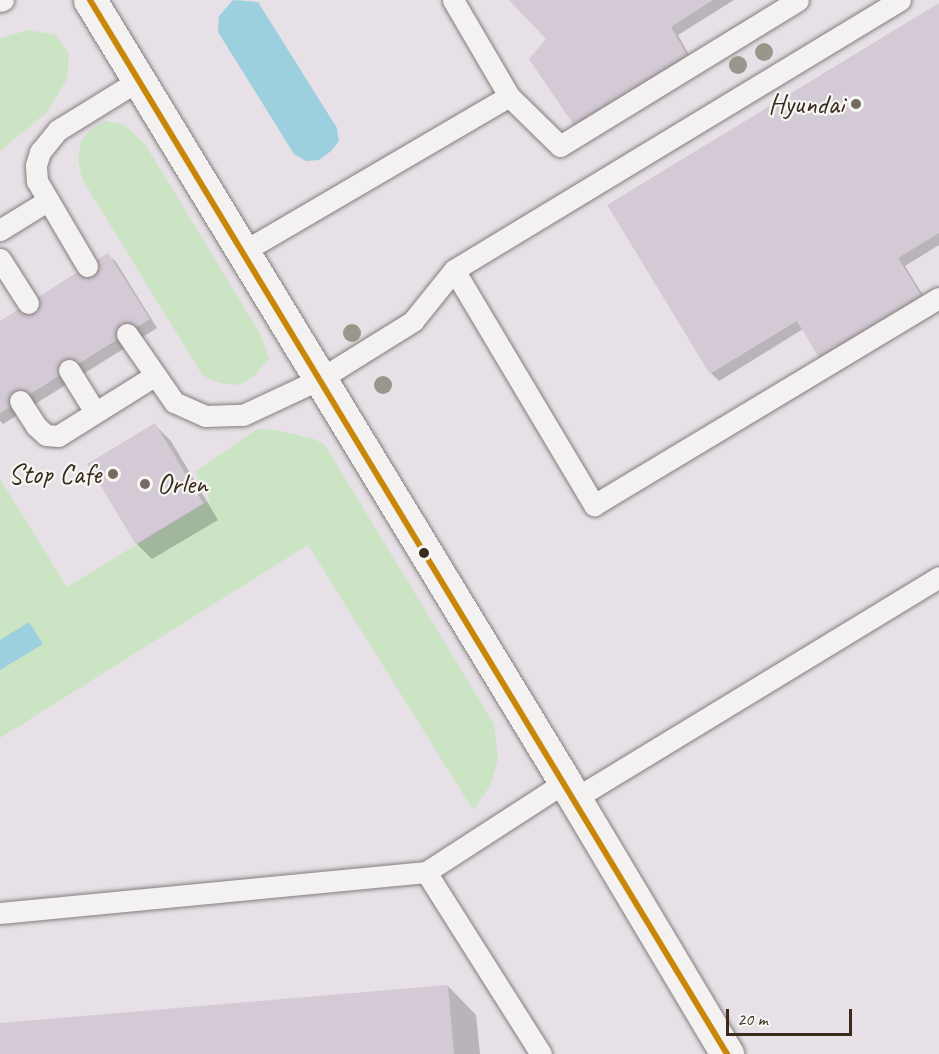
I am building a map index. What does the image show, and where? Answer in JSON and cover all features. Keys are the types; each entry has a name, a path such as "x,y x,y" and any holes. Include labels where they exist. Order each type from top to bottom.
{"street":[{"path":"90,0 244,251 727,1054"}],"lane":[{"path":"453,0 509,96 560,146 798,0"},
{"path":"127,334 174,402 189,411 205,416 226,418 265,407 320,379 413,321 454,270 900,0"},
{"path":"87,266 37,181 36,165 39,152 58,130 140,80"},
{"path":"244,251 509,96"},
{"path":"0,230 47,201"},
{"path":"0,259 28,303"},
{"path":"454,270 594,505 939,298"},
{"path":"69,370 95,412"},
{"path":"20,401 36,426 46,435 58,436 154,376"},
{"path":"0,913 426,872 939,577"},
{"path":"426,872 541,1054"}],"green space":[{"path":"29,30 56,35 69,54 67,79 47,112 0,151 0,38"},
{"path":"104,121 123,124 145,144 261,335 269,359 254,376 240,385 220,383 203,376 82,179 78,160 81,142 89,131"},
{"path":"257,429 276,430 314,439 325,445 494,724 498,759 490,786 473,810 308,545 0,738 0,479 67,587 210,500 195,472"}],"water":[{"path":"233,0 258,2 337,128 339,141 319,160 306,161 294,154 218,32 219,16"},
{"path":"29,622 43,644 0,670 0,640"}],"building":[{"path":"509,0 713,0 671,27 688,57 575,127 529,59 546,39"},
{"name":"Hyundai","path":"939,3 939,233 898,258 923,298 820,360 797,321 710,374 607,205"},
{"path":"108,253 150,319 0,413 0,321"},
{"name":"Orlen","path":"155,423 203,504 136,544 87,464"},
{"path":"448,985 454,1054 0,1054 0,1023"}],"transit line":[{"path":"90,0 727,1054"}],"place":[{"name":"Hyundai","path":"856,104"},
{"name":"Stop Cafe","path":"113,474"},
{"name":"Orlen","path":"145,484"}]}
